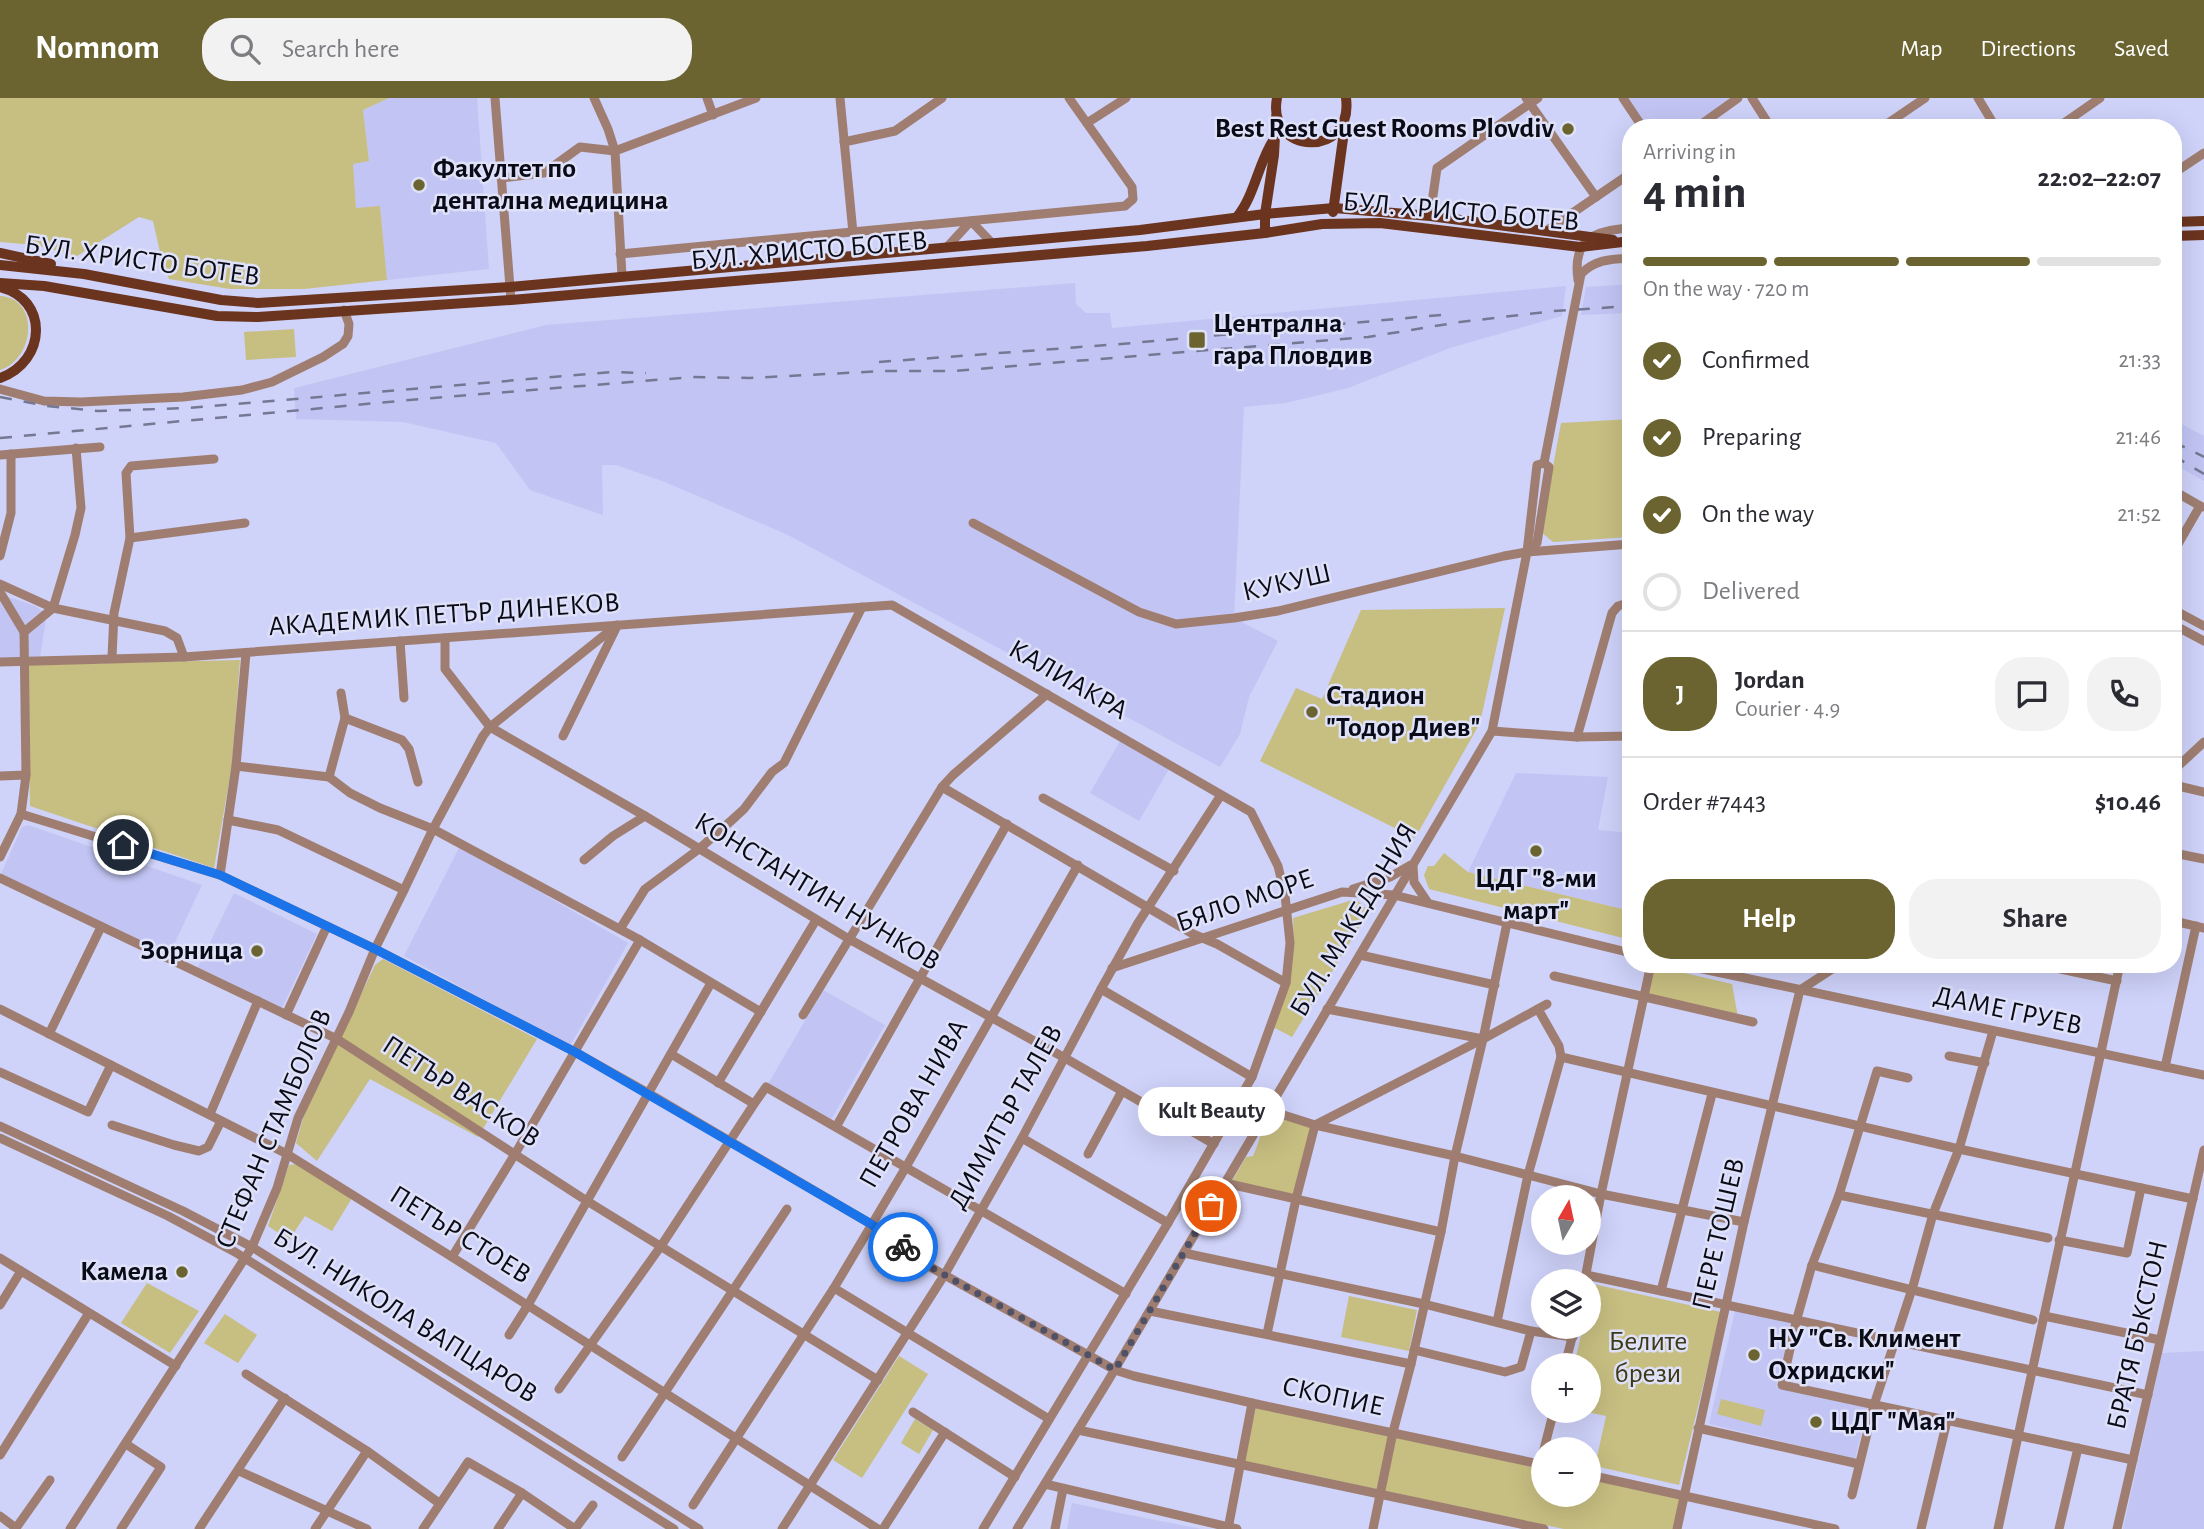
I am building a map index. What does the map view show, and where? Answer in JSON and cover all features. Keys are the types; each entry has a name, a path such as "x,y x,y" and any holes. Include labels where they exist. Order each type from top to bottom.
{"main road":[{"path":"1265,233 1277,98"},
{"path":"1322,224 1328,220 1334,208 1346,98"},
{"path":"1276,114 1290,136 1305,143 1322,142 1330,138 1345,119"},
{"path":"1237,217 1246,207 1267,149 1274,139"},
{"path":"1338,186 1349,209"},
{"name":"БУЛ. ХРИСТО БОТЕВ","path":"0,265 84,274 239,303 510,286 1140,230 1334,208 1430,216 1622,240"},
{"path":"2182,222 2204,221"},
{"name":"БУЛ. ХРИСТО БОТЕВ","path":"0,285 44,286 217,316 258,317 511,300 1133,247 1322,224 1380,223 1580,247 1622,242"},
{"path":"2182,236 2204,235"},
{"path":"0,253 27,257 84,274"},
{"path":"0,285 25,301 33,316 36,333 29,357 19,368 0,378"}],"street":[{"path":"495,98 511,300"},
{"path":"594,98 615,151 622,276"},
{"path":"707,98 713,116"},
{"path":"501,178 544,173 580,147 615,151 756,98"},
{"path":"840,98 853,233"},
{"path":"844,142 895,131 942,98"},
{"path":"1069,98 1087,123 1126,98"},
{"path":"1623,98 1637,119"},
{"path":"1709,119 1738,98"},
{"path":"1752,98 1765,119"},
{"path":"1894,119 1925,98"},
{"path":"1978,98 1991,119"},
{"path":"2070,119 2101,98"},
{"path":"1430,216 1437,168 1531,100 1596,197"},
{"name":"БУЛ. ХРИСТО БОТЕВ","path":"620,254 1125,206 1133,199 1132,187 1087,123"},
{"path":"2182,168 2204,153"},
{"path":"1546,231 1622,179"},
{"path":"971,221 990,242"},
{"name":"БУЛ. ХРИСТО БОТЕВ","path":"948,246 971,221"},
{"name":"БУЛ. МАКЕДОНИЯ","path":"1017,1529 1125,1354 1492,731 1527,552 1537,465 1545,463 1578,281 1577,257 1584,244 1600,232 1622,229"},
{"path":"1578,281 1591,265 1606,259 1622,258"},
{"path":"0,389 44,401 81,402 183,397 242,390 272,382 323,357 342,344 348,336 349,324 344,310"},
{"path":"0,455 100,447"},
{"path":"24,632 52,608 81,508 76,448"},
{"path":"0,556 11,513 11,454"},
{"path":"112,657 116,601 130,538 126,472 131,466 214,459"},
{"path":"2182,496 2202,507 2182,538"},
{"path":"130,538 245,523"},
{"name":"КУКУШ","path":"973,523 1139,612 1176,624 1278,611 1527,552 1622,545"},
{"path":"0,584 52,608 165,631 177,638 184,657"},
{"path":"0,593 24,632 26,775 21,814 0,857"},
{"name":"АКАДЕМИК ПЕТЪР ДИНЕКОВ","path":"0,662 184,657 892,605"},
{"name":"КАЛИАКРА","path":"892,605 1251,812 1278,866 1286,911"},
{"path":"1577,737 1612,613 1622,605"},
{"path":"620,929 645,889 699,849 744,809 772,772 784,763 862,607"},
{"path":"2182,614 2204,626"},
{"path":"563,736 618,624"},
{"name":"СТЕФАН СТАМБОЛОВ","path":"70,1529 253,1247 276,1188 298,1118 337,1039 375,949 433,829 490,727 618,624"},
{"path":"2182,629 2204,641"},
{"name":"КОНСТАНТИН НУНКОВ","path":"445,638 445,668 490,727 920,980 1065,1058 1214,1144"},
{"path":"400,641 404,698"},
{"path":"220,875 236,766 246,653"},
{"path":"329,778 345,718 341,692"},
{"path":"803,1015 942,787 1047,694"},
{"path":"345,718 402,740 409,749 418,782"},
{"path":"1492,731 1577,737 1622,736"},
{"path":"2182,763 2204,742"},
{"path":"236,766 329,778 350,793 433,829 620,929 761,1012"},
{"path":"0,776 26,775"},
{"path":"942,787 1148,908 1286,984"},
{"path":"2182,787 2204,792"},
{"name":"ДИМИТЪР ТАЛЕВ","path":"782,1529 945,1274 1022,1138 1112,968 1221,795"},
{"path":"1043,798 1174,871"},
{"name":"СКОПИЕ","path":"21,814 220,875 375,949 575,1052 648,1093 871,1224 932,1268 1115,1370 1252,1403 1531,1462"},
{"path":"584,860 612,836 645,816"},
{"path":"228,820 278,830 404,890"},
{"path":"836,1127 1007,824"},
{"path":"2182,855 2204,859"},
{"path":"1342,892 1378,881 1413,864 1417,890 1429,904"},
{"name":"ПЕТРОВА НИВА","path":"693,1505 834,1288 1078,865"},
{"name":"ПЕТЪР ВАСКОВ","path":"0,878 337,1039 587,1201 878,1380"},
{"name":"БЯЛО МОРЕ","path":"1112,968 1342,892 1394,895"},
{"path":"1394,895 1622,951"},
{"name":"БУЛ. МАКЕДОНИЯ","path":"983,1529 1126,1294 1252,1077 1286,984 1290,943 1286,911"},
{"path":"718,1083 816,920"},
{"path":"1373,1529 1393,1432 1441,1232 1455,1156 1507,923"},
{"path":"2165,1067 2200,927 2182,923"},
{"path":"286,1015 327,926"},
{"path":"50,1034 101,927"},
{"path":"452,1257 640,940"},
{"path":"1360,954 1494,985"},
{"path":"1649,973 1601,1194 1744,1222"},
{"name":"ДАМЕ ГРУЕВ","path":"1721,973 2204,1075"},
{"path":"1800,990 1826,973"},
{"path":"2079,973 2117,981"},
{"path":"1998,1529 2118,973"},
{"path":"1554,976 1753,1023"},
{"path":"509,1335 711,983"},
{"path":"1101,989 1252,1077"},
{"name":"ПЕРЕ ТОШЕВ","path":"1677,1529 1744,1222 1800,990"},
{"path":"209,1114 258,1001"},
{"path":"1267,1334 1314,1125 1543,1007 1561,1057 1528,1175 1497,1322"},
{"name":"ПЕТЪР СТОЕВ","path":"0,1009 287,1154 881,1529"},
{"path":"1327,1009 1483,1040"},
{"path":"1852,1495 1874,1405 1896,1342 1933,1214 1959,1149 1993,1031"},
{"path":"671,1054 754,1104"},
{"path":"1949,1056 1985,1063"},
{"path":"1561,1057 1712,1094 2193,1199"},
{"path":"0,1072 88,1112 111,1065"},
{"path":"1908,1078 1877,1071 1839,1195 1812,1265 1782,1385 2133,1460"},
{"path":"559,1389 660,1246 765,1087 1126,1294"},
{"path":"1088,1154 1122,1091"},
{"path":"1661,1292 1712,1094"},
{"path":"1268,1110 1314,1125 1455,1156 1566,1185"},
{"path":"113,1125 199,1151 208,1147 221,1121"},
{"name":"БУЛ. НИКОЛА ВАПЦАРОВ","path":"0,1126 183,1211 253,1247 699,1529"},
{"name":"БУЛ. НИКОЛА ВАПЦАРОВ","path":"0,1138 168,1216 246,1258 674,1529"},
{"path":"1022,1138 1168,1223"},
{"name":"БРАТЯ БЪКСТОН","path":"2117,1529 2204,1150"},
{"path":"1225,1183 1441,1232"},
{"path":"2059,1240 2127,1253 2141,1188"},
{"path":"1839,1195 2048,1238"},
{"path":"622,1457 787,1209"},
{"path":"1184,1253 1424,1304 1531,1331 1521,1367 1506,1372 1414,1350"},
{"path":"0,1258 176,1366"},
{"path":"1812,1265 2033,1320"},
{"path":"0,1306 21,1271"},
{"path":"1601,1281 2148,1395"},
{"path":"834,1288 1049,1419"},
{"path":"1150,1311 1411,1364"},
{"path":"0,1455 89,1313"},
{"path":"2044,1316 2160,1340"},
{"path":"1125,1354 1127,1365 1134,1376"},
{"path":"246,1374 367,1451 439,1503"},
{"path":"200,1529 285,1398"},
{"path":"1045,1485 1231,1528 1252,1403"},
{"path":"913,1412 1015,1477"},
{"path":"1921,1529 1947,1421"},
{"path":"1698,1428 1859,1464"},
{"path":"1078,1430 1544,1529"},
{"path":"881,1529 945,1432"},
{"path":"121,1529 161,1467 126,1444"},
{"path":"2059,1529 2078,1448"},
{"path":"315,1529 367,1451"},
{"path":"423,1529 468,1462 522,1493 575,1529 593,1505"},
{"path":"239,1471 367,1529"},
{"path":"1601,1478 1835,1529"},
{"path":"0,1516 16,1528 50,1480"},
{"path":"1055,1529 1063,1489"},
{"path":"498,1529 522,1493"}],"shaded area":[{"name":"Факултет по дентална медицина","path":"389,98 477,98 489,269 387,280 380,207 356,208 353,164 369,161 363,110"},
{"path":"1623,98 1738,98 1709,119 1637,119"},
{"path":"1075,283 1076,304 1086,313 1110,313 1112,328 1566,286 1562,316 1450,348 1348,388 1286,403 1244,407 1234,618 1278,641 1249,697 1240,734 1220,767 788,535 665,482 616,465 602,465 603,515 530,490 496,443 403,422 296,419 294,388 546,325"},
{"path":"1622,285 1622,313 1581,315 1586,287"},
{"path":"2182,424 2204,436 2204,481 2182,469"},
{"path":"0,594 35,606 43,612 46,619 40,657 0,658"},
{"path":"1120,741 1169,769 1139,821 1090,793"},
{"name":"ЦДГ \"8-ми март\"","path":"1516,773 1608,777 1598,830 1622,832 1622,909 1468,872"},
{"path":"28,825 202,885 169,955 1,874 22,827"},
{"path":"460,846 628,943 570,1046 404,956"},
{"name":"Зорница","path":"234,893 317,934 281,1010 197,969"},
{"path":"823,990 885,1025 831,1120 768,1084"},
{"path":"1735,1311 1792,1323 1776,1387 1868,1407 1855,1459 1709,1424"},
{"path":"2204,1351 2204,1529 2123,1529 2162,1353"},
{"path":"1072,1503 1115,1512 1201,1529 1067,1529"}],"green space":[{"path":"0,98 389,98 363,110 369,161 353,164 356,208 380,206 387,280 304,289 230,289 169,279 153,221 139,217 77,256 35,245 0,242"},
{"path":"0,296 13,299 22,307 27,317 28,329 21,354 0,370"},
{"path":"294,329 296,357 246,360 244,332"},
{"path":"1622,420 1622,538 1553,542 1541,532 1561,423"},
{"name":"Стадион \"Тодор Диев\"","path":"1505,608 1480,723 1415,838 1260,761 1296,688 1322,699 1361,610"},
{"path":"240,660 232,765 214,868 30,806 28,665"},
{"path":"1444,853 1468,872 1622,909 1622,938 1429,889 1424,875 1428,866 1434,866"},
{"path":"1356,899 1369,911 1292,1037 1273,1027 1289,973 1293,918"},
{"path":"383,959 537,1039 478,1137 370,1079 317,1161 296,1143 305,1112 375,965"},
{"path":"1652,973 1684,973 1732,984 1738,1017 1647,995"},
{"path":"1269,1114 1311,1127 1294,1195 1232,1181 1246,1157 1253,1156"},
{"path":"297,1164 352,1198 332,1231 305,1216 289,1240 268,1226 289,1165"},
{"path":"147,1283 199,1311 170,1353 121,1323"},
{"name":"Белите брези","path":"1601,1286 1721,1312 1679,1485 1601,1467 1601,1439 1606,1416 1601,1415 1601,1353 1577,1353 1580,1339 1601,1339"},
{"path":"1349,1296 1417,1310 1409,1351 1341,1337"},
{"path":"225,1314 257,1335 238,1363 204,1343"},
{"path":"899,1356 928,1374 862,1478 833,1460"},
{"path":"1721,1399 1765,1410 1761,1426 1717,1414"},
{"path":"1256,1407 1531,1466 1531,1507 1601,1507 1601,1482 1680,1499 1674,1529 1564,1529 1244,1461"},
{"path":"915,1419 933,1430 919,1454 901,1443"}],"railway":[{"path":"0,438 693,377 750,378 884,371 953,371 1368,337 1460,322 1622,307"},
{"path":"879,362 1121,344 1451,314"},
{"path":"0,397 47,406 98,411 189,408 612,372 646,373"},
{"path":"2182,446 2204,457"},
{"path":"2182,461 2204,474"}],"way so far":[{"path":"903,1247 932,1268 1115,1370 1211,1206"}],"place":[{"name":"Best Rest Guest Rooms Plovdiv","path":"1568,129"},
{"name":"Факултет по дентална медицина","path":"419,185"},
{"name":"Централна гара Пловдив","path":"1197,340"},
{"name":"Стадион \"Тодор Диев\"","path":"1312,712"},
{"name":"ЦДГ \"8-ми март\"","path":"1536,851"},
{"name":"Зорница","path":"257,951"},
{"name":"Kult Beauty","path":"1211,1206"},
{"name":"Камела","path":"182,1272"},
{"name":"НУ \"Св. Климент Охридски\"","path":"1754,1355"},
{"name":"ЦДГ \"Мая\"","path":"1816,1422"}],"route":[{"path":"123,845 220,875 375,949 575,1052 871,1224 903,1247"}]}
